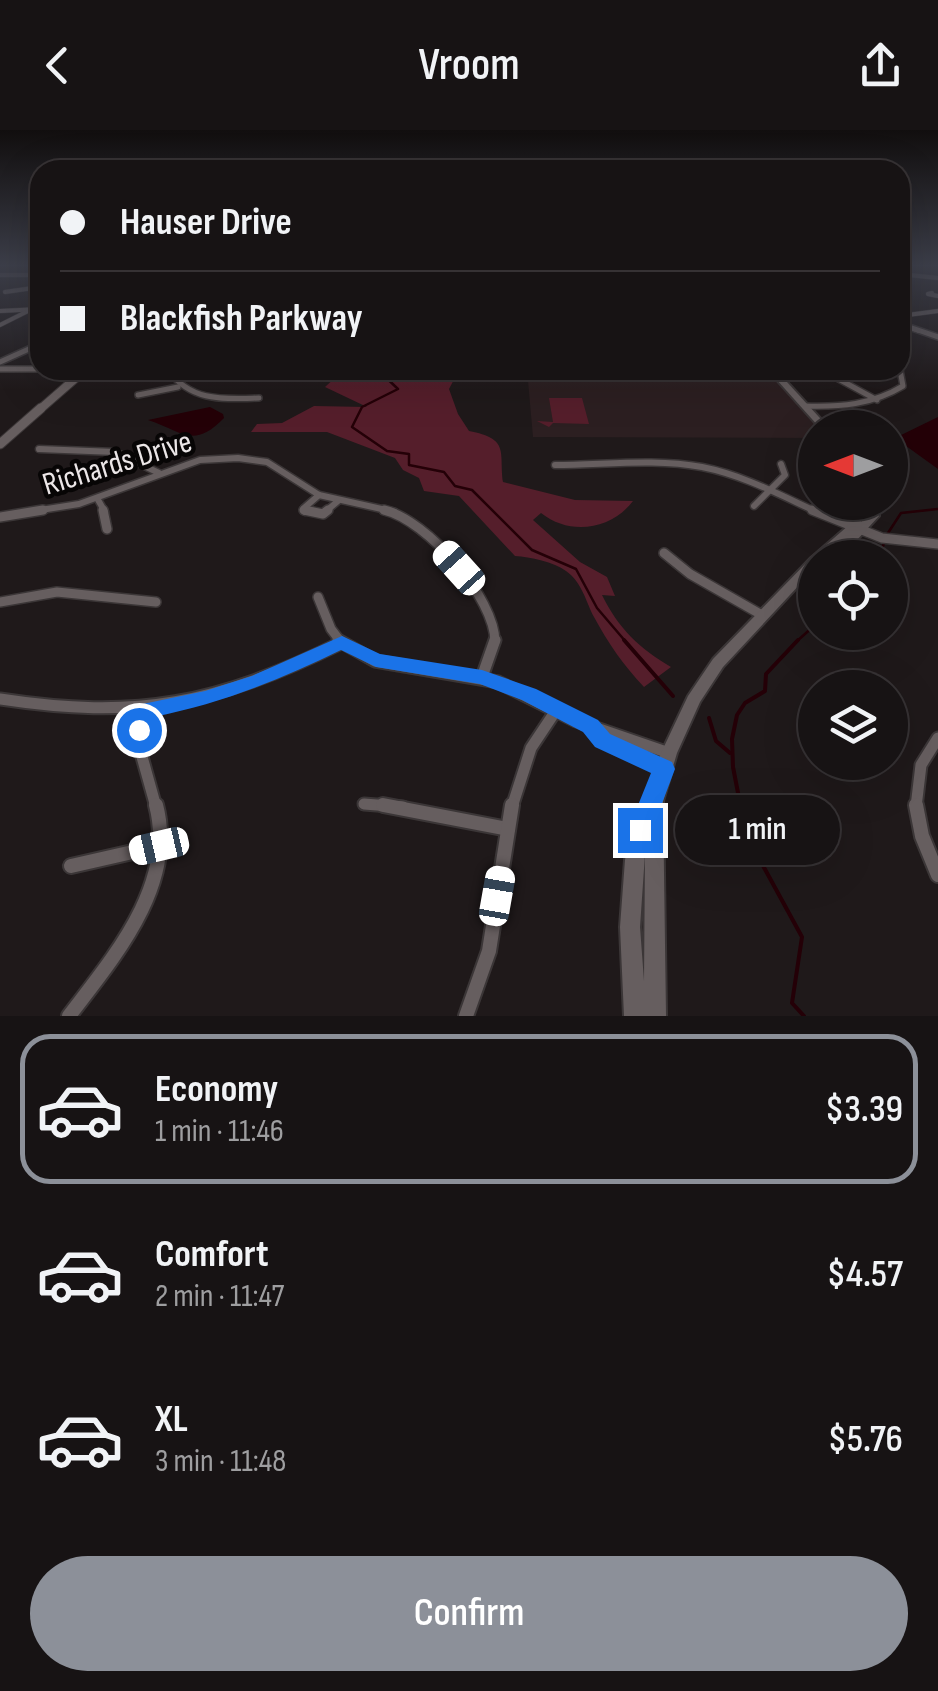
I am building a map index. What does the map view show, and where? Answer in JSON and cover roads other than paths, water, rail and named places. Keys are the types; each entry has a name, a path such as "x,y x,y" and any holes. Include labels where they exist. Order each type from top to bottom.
{"main road":[{"path":"781,380 809,410"},
{"path":"848,540 860,520"},
{"path":"842,540 868,520"},
{"path":"635,1016 630,927 640,830 693,700 718,663 762,615 798,584"},
{"path":"654,801 656,1016"}],"street":[{"path":"0,311 30,310"},
{"path":"0,324 30,310"},
{"path":"910,315 938,311"},
{"path":"910,327 938,337"},
{"path":"0,366 30,350"},
{"path":"0,366 30,368"},
{"path":"0,444 74,380"},
{"path":"174,380 178,387 194,395 259,398"},
{"path":"840,380 876,400"},
{"path":"805,406 844,406 876,400 903,386 904,380"},
{"path":"138,395 178,387"},
{"path":"38,450 114,450 137,458 158,474"},
{"name":"Richards Drive","path":"0,517 97,498 200,460 253,459 275,466 319,496 389,509 412,522 459,568 495,622 496,643 482,677"},
{"path":"555,465 647,460 682,463 731,474 858,528 900,541 938,544"},
{"path":"754,506 784,475 781,464"},
{"path":"319,496 304,508 304,513 323,514 338,501"},
{"path":"97,498 108,519 107,529"},
{"path":"664,553 690,574 762,615"},
{"path":"0,602 57,592 156,602"},
{"path":"318,597 342,642 360,654 395,665 482,677 590,726 602,740 667,761"},
{"path":"0,699 70,710 145,711 205,699 259,682 342,642"},
{"path":"466,1016 485,968 508,829 526,760 557,709"},
{"path":"69,1016 128,931 151,881 159,846 156,802 138,756 139,730 145,711"},
{"path":"937,745 922,761 916,781 918,818 938,875"},
{"path":"364,804 393,805 508,829"},
{"path":"70,866 159,846"}],"waterway":[{"path":"389,380 398,389 362,407 352,427 387,451 409,454 409,465 444,472 455,486 472,490 532,550 576,569 597,608 626,642"},
{"path":"888,533 901,513 938,509"},
{"path":"624,640 673,696"},
{"path":"797,641 766,674 765,691 745,703 737,715 732,739 739,798 761,862 802,937 792,1003 804,1016"},
{"path":"709,718 716,741 730,753"}]}
